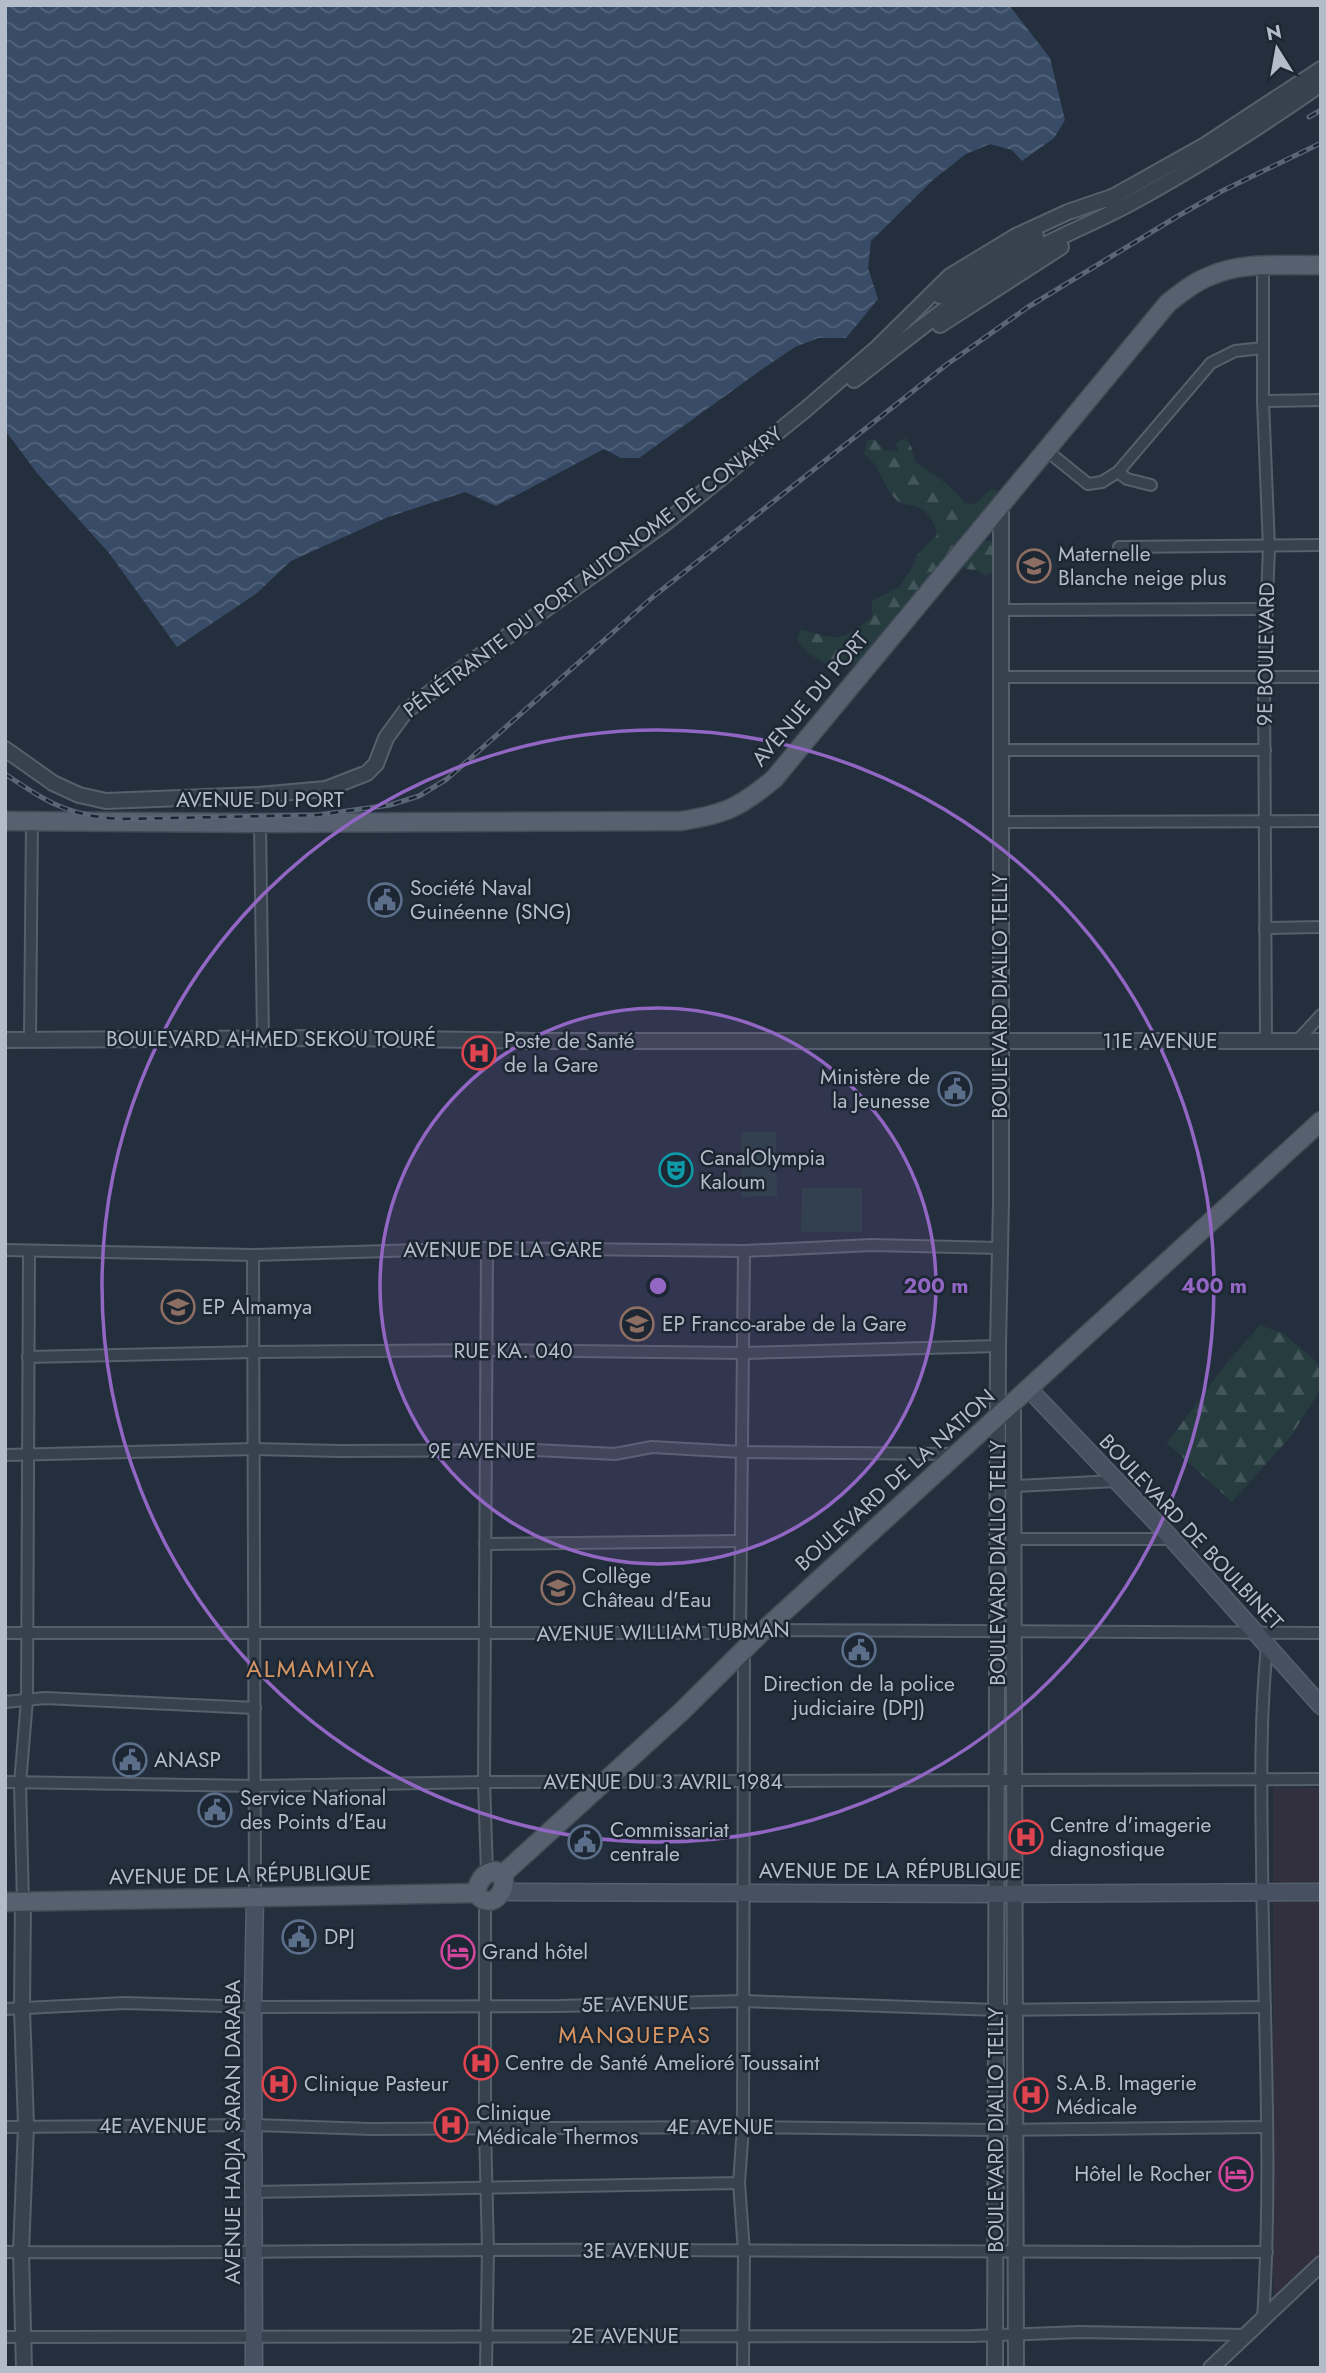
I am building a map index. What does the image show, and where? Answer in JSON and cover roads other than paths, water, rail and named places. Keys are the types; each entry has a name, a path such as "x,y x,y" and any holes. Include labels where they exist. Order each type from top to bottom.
{"main road":[{"name":"AVENUE DU PORT","path":"5,821 260,824 681,821 715,815 739,805 774,779 1168,303 1211,275 1237,267 1321,265"},
{"name":"BOULEVARD DE LA NATION","path":"480,1897 481,1879 497,1880 605,1783 742,1642 764,1630 1321,1121"},
{"name":"BOULEVARD DE BOULBINET","path":"1029,1389 1172,1539 1321,1706"},
{"name":"AVENUE DE LA RÉPUBLIQUE","path":"497,1880 742,1894 1321,1892"},
{"name":"AVENUE DE LA RÉPUBLIQUE","path":"14,1902 256,1896 480,1897"},
{"name":"AVENUE HADJA SARAN DARABA","path":"254,2368 253,2007 256,1896"}],"street":[{"path":"805,410 1321,69"},
{"path":"805,410 956,284 1021,244 1120,201 1235,142 1321,84"},
{"name":"9E BOULEVARD","path":"1263,266 1262,401 1269,547 1264,677 1266,1041"},
{"path":"1046,450 1088,484 1102,482 1118,472 1211,363 1235,351 1262,348"},
{"path":"1262,401 1321,400"},
{"name":"PÉNÉTRANTE DU PORT AUTONOME DE CONAKRY","path":"5,749 53,783 79,795 106,801 258,795 326,789 367,773 376,764 386,738 405,712 444,681 664,524 805,410"},
{"path":"1118,472 1127,479 1151,485"},
{"name":"BOULEVARD DIALLO TELLY","path":"995,2368 1001,506"},
{"path":"1119,547 1321,545"},
{"path":"1000,610 1265,609"},
{"path":"1000,677 1321,677"},
{"path":"1001,750 1265,750"},
{"path":"30,1039 32,821"},
{"path":"1001,822 1321,821"},
{"path":"260,824 263,1038"},
{"path":"1265,928 1321,927"},
{"path":"1297,1041 1321,1015"},
{"name":"BOULEVARD AHMED SEKOU TOURÉ","path":"5,1040 263,1038 999,1041"},
{"name":"11E AVENUE","path":"999,1041 1321,1041"},
{"name":"AVENUE DE LA GARE","path":"5,1250 253,1255 487,1248 744,1251 872,1245 1000,1248"},
{"path":"487,1248 484,1782 497,1880"},
{"path":"24,2368 21,2252 26,2126 22,2008 14,1902 27,1700 29,1251"},
{"path":"743,2368 744,2252 739,2183 743,2127 740,1541 744,1251"},
{"path":"253,1255 256,1896"},
{"name":"RUE KA. 040","path":"29,1357 487,1350 744,1353 998,1346"},
{"name":"BOULEVARD DIALLO TELLY","path":"1013,1402 1016,2368"},
{"name":"9E AVENUE","path":"5,1455 255,1449 485,1452 535,1450 615,1454 652,1447 741,1452 958,1454"},
{"path":"1014,1486 1116,1482"},
{"path":"1013,1539 1172,1539"},
{"path":"485,1544 740,1541"},
{"name":"AVENUE WILLIAM TUBMAN","path":"764,1630 1321,1633"},
{"name":"AVENUE WILLIAM TUBMAN","path":"5,1633 485,1633 742,1642"},
{"path":"1263,2319 1267,2252 1267,2127 1261,1780 1267,1646"},
{"path":"5,1702 45,1699 255,1708"},
{"name":"AVENUE DU 3 AVRIL 1984","path":"5,1782 256,1786 484,1782 1321,1779"},
{"path":"480,1897 488,2188 486,2368"},
{"name":"5E AVENUE","path":"5,2009 125,2003 253,2007 560,2006 742,2001 996,2010 1265,2007"},
{"name":"4E AVENUE","path":"5,2127 253,2125 485,2129 743,2127 1016,2130 1267,2127"},
{"path":"253,2192 739,2183"},
{"name":"3E AVENUE","path":"5,2252 1267,2252"},
{"path":"1211,2368 1321,2264"},
{"name":"2E AVENUE","path":"5,2337 1016,2336 1079,2332 1245,2335"}],"water":[{"path":"5,5 1009,5 1050,58 1065,120 1054,138 1022,161 1012,150 990,144 966,154 934,179 871,241 868,268 878,299 846,338 818,338 795,347 639,458 621,458 604,449 496,506 465,492 388,517 291,561 257,593 177,647 109,553 37,473 5,430"}],"railway":[{"path":"1309,117 1321,110"},
{"path":"5,774 60,806 87,815 122,819 317,815 390,805 419,796 447,779 654,596 946,365 1028,307 1178,216 1222,191 1321,143"}],"place":[{"name":"Maternelle Blanche neige plus","path":"1034,566"},
{"name":"Société Naval Guinéenne (SNG)","path":"385,900"},
{"name":"Poste de Santé de la Gare","path":"479,1053"},
{"name":"Ministère de la Jeunesse","path":"955,1089"},
{"name":"CanalOlympia Kaloum","path":"676,1170"},
{"name":"EP Almamya","path":"178,1307"},
{"name":"EP Franco-arabe de la Gare","path":"637,1324"},
{"name":"Collège Château d'Eau","path":"558,1588"},
{"name":"Direction de la police judiciaire (DPJ)","path":"859,1650"},
{"name":"ANASP","path":"130,1760"},
{"name":"Service National des Points d'Eau","path":"215,1810"},
{"name":"Centre d'imagerie diagnostique","path":"1026,1837"},
{"name":"Commissariat centrale","path":"585,1842"},
{"name":"DPJ","path":"299,1937"},
{"name":"Grand hôtel","path":"458,1952"},
{"name":"Centre de Santé Amelioré Toussaint","path":"481,2063"},
{"name":"Clinique Pasteur","path":"279,2084"},
{"name":"S.A.B. Imagerie Médicale","path":"1031,2095"},
{"name":"Clinique Médicale Thermos","path":"451,2125"},
{"name":"Hôtel le Rocher","path":"1236,2174"}],"district":[{"name":"ALMAMIYA","path":"311,1668"},
{"name":"MANQUEPAS","path":"635,2035"}]}
